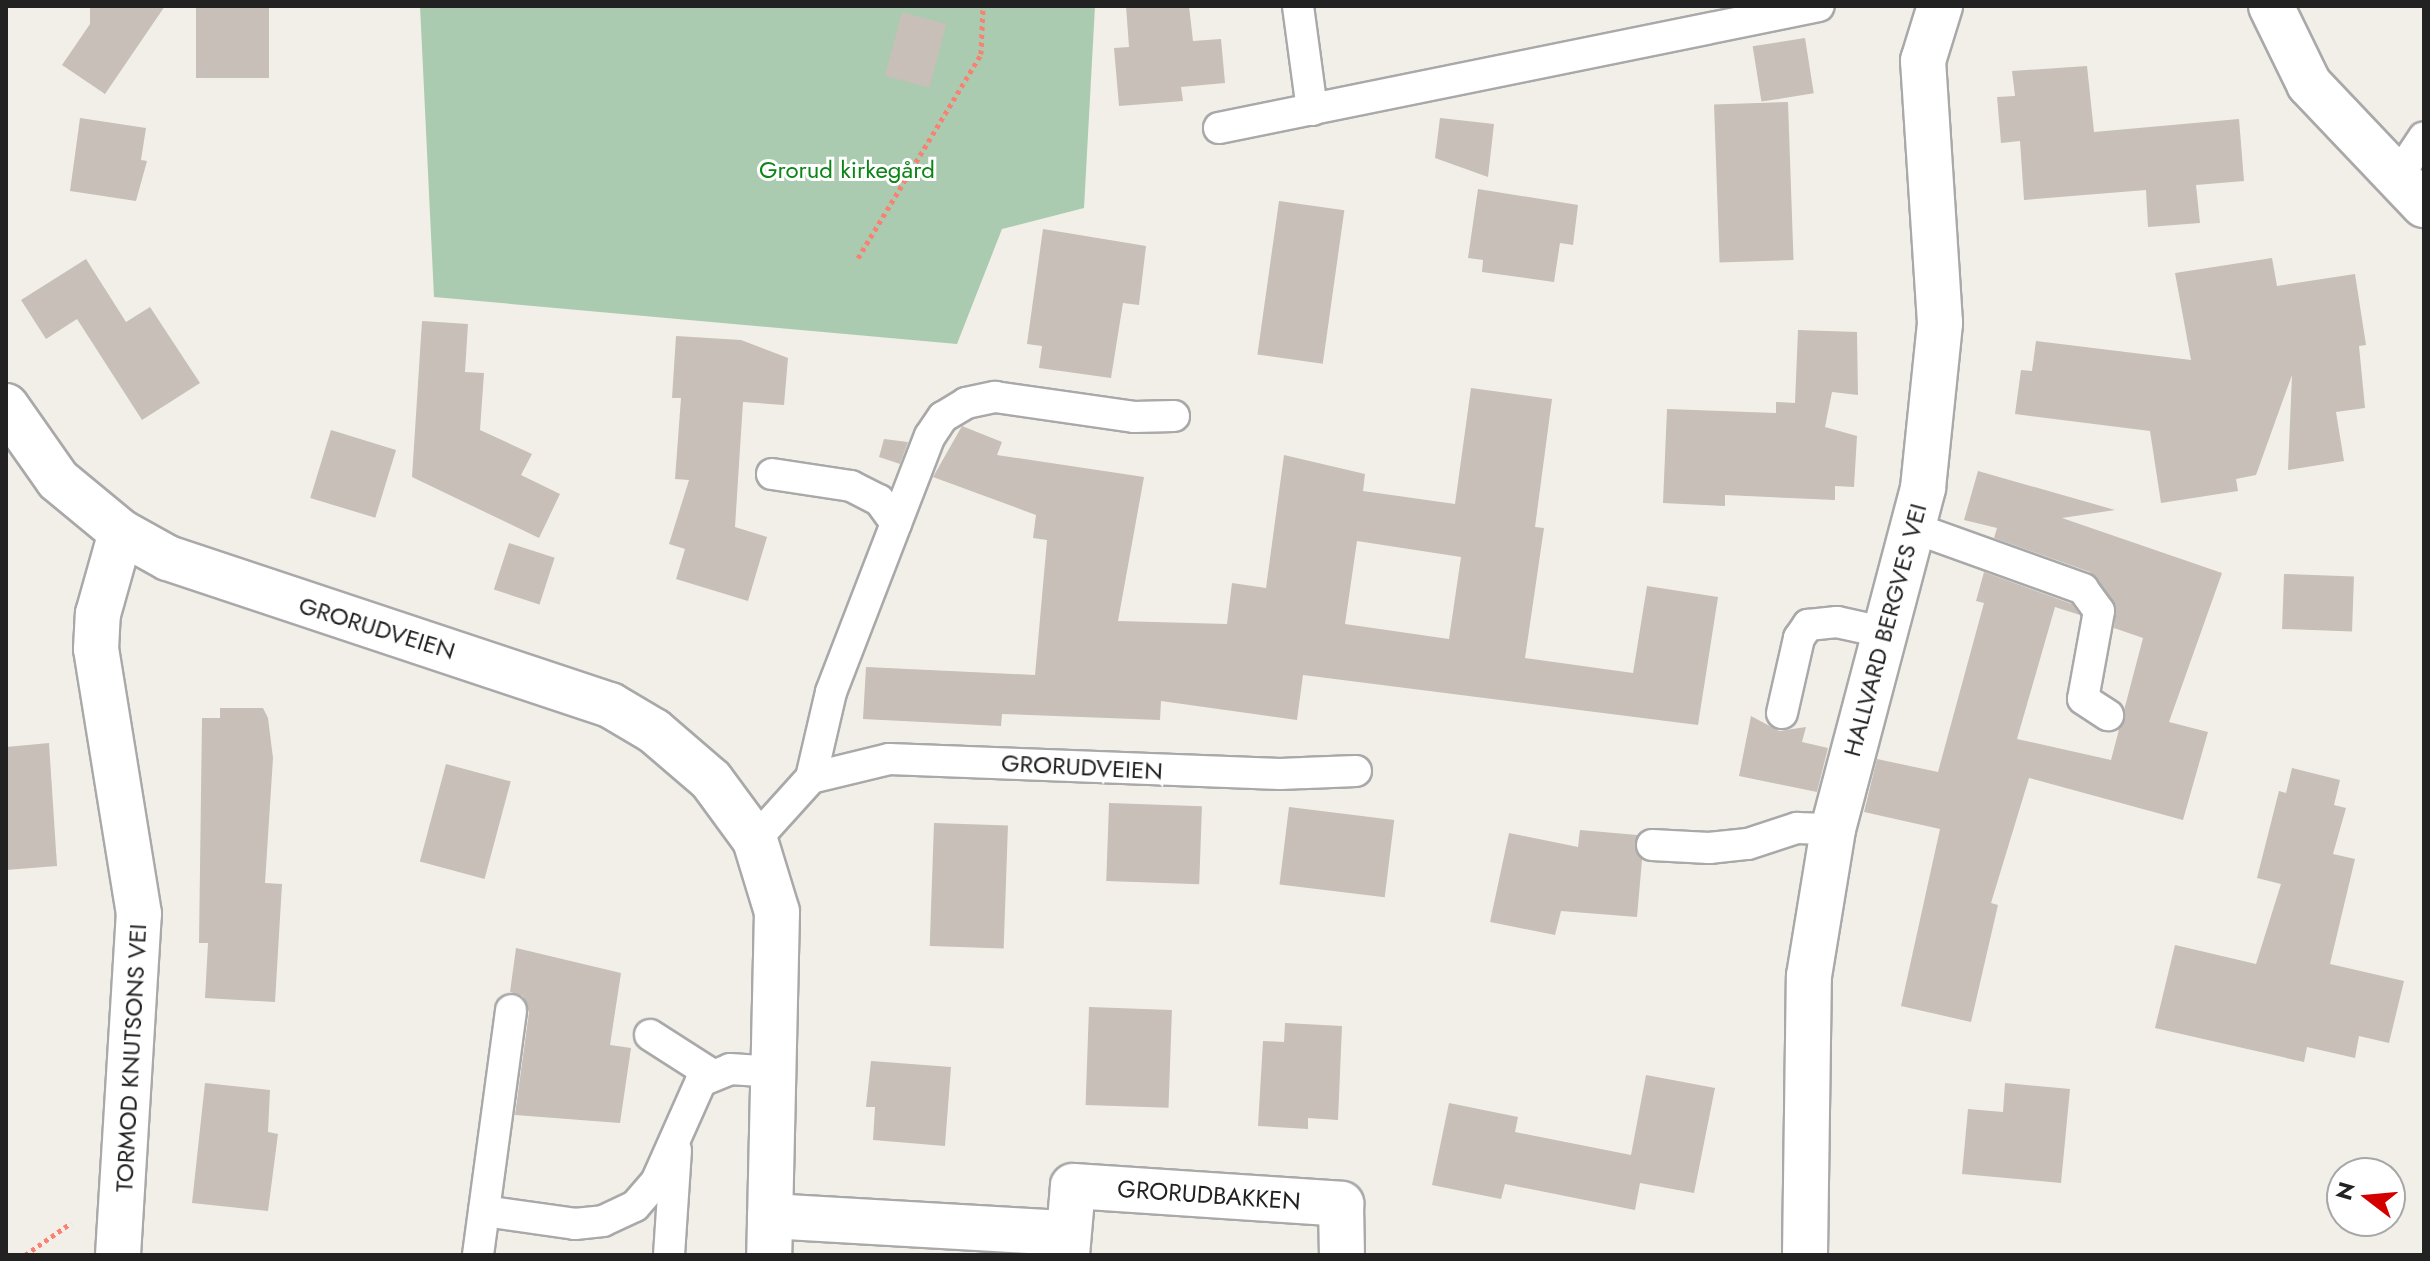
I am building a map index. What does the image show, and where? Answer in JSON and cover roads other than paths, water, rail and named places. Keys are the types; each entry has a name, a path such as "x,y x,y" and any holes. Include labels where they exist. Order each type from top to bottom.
{"street":[{"name":"HALLVARD BERGVES VEI","path":"1805,1255 1808,991 1833,829 1882,632 1914,528 1940,323 1923,61 1940,6"},
{"path":"2271,6 2309,84 2410,192"},
{"name":"GRORUDVEIEN","path":"6,406 58,480 121,532 211,575 610,705 686,757 736,810 755,840 777,912 776,1072 770,1235"},
{"name":"TORMOD KNUTSONS VEI","path":"118,1255 139,914 96,649 98,614 121,532"},
{"name":"GRORUDBAKKEN","path":"770,1235 1067,1244 1073,1186 1341,1204 1347,1255"}],"lane":[{"path":"1298,6 1312,110"},
{"path":"1219,128 1819,6"},
{"path":"2410,192 2424,137"},
{"path":"755,840 811,778 831,692 930,436 943,417 966,403 995,397 1134,417 1174,416"},
{"path":"772,474 851,486 879,500 896,523"},
{"path":"1914,528 2083,589 2099,611 2083,699 2108,715"},
{"path":"1782,713 1799,638 1808,625 1837,622 1882,632"},
{"name":"GRORUDVEIEN","path":"811,778 889,759 1249,773 1356,771"},
{"path":"1652,845 1722,847 1797,828 1833,829"},
{"path":"478,1255 511,1010"},
{"path":"650,1035 711,1074 776,1072"},
{"path":"484,1211 575,1224 603,1221 635,1206 676,1142 692,1098 711,1074"},
{"path":"669,1255 676,1142"}],"park label":[{"name":"Grorud kirkegård","path":"847,170"}]}
